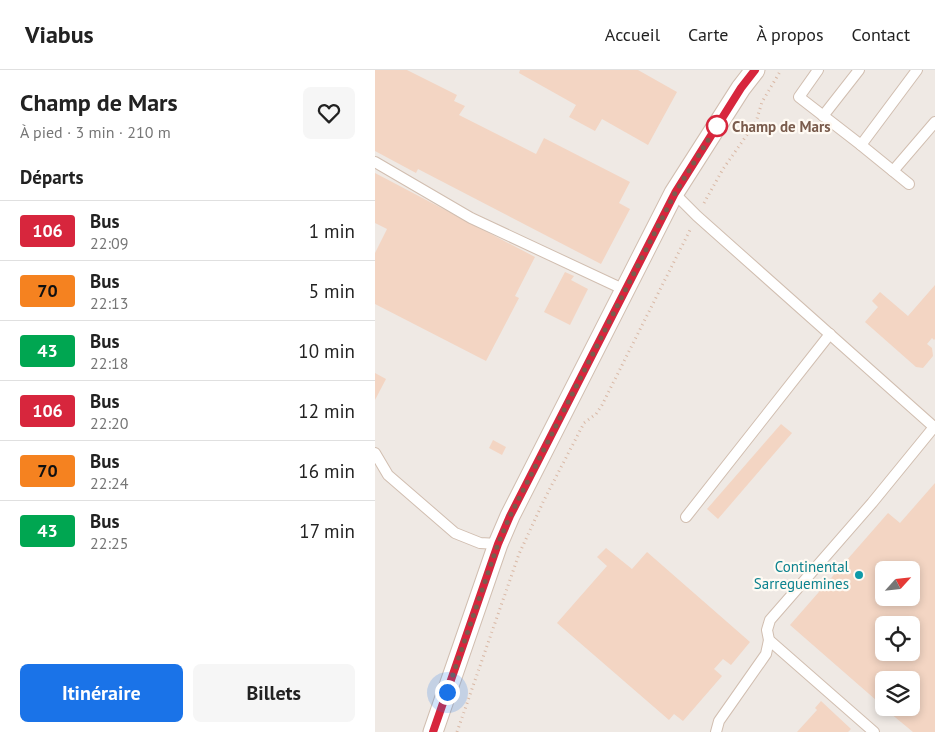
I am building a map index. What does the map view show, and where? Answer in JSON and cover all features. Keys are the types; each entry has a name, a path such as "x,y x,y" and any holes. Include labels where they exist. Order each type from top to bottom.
{"street":[{"path":"433,732 498,544 510,516 675,193 741,88 755,70"}],"lane":[{"path":"819,70 799,97 909,184"},
{"path":"823,116 859,70"},
{"path":"861,145 917,70"},
{"path":"893,171 935,122"},
{"path":"375,162 471,218 625,290"},
{"path":"675,193 697,216 934,427 872,503 770,620 767,630 769,640 766,654 719,721 716,732"},
{"path":"685,518 830,334"},
{"path":"375,453 389,475 455,533 481,543 498,544"},
{"path":"769,640 874,732"}],"path":[{"path":"457,732 519,554 544,500 584,423 595,414 601,405 697,216 723,169 756,122 762,102 781,70"}],"shaded area":[{"path":"375,70 935,70 935,732 375,732"}],"building":[{"path":"375,70 407,70 457,95 454,101 465,106 459,115 536,154 544,138 630,182 619,203 630,209 601,264 418,169 416,173 375,151"},
{"path":"520,70 638,70 677,92 648,145 602,119 595,131 569,117 576,105 519,73"},
{"path":"375,173 535,257 515,296 519,298 486,361 375,304 375,253 387,229 375,223"},
{"path":"565,272 574,276 571,280 588,289 570,325 544,312"},
{"path":"935,285 935,339 932,338 927,344 932,348 933,356 923,368 916,367 865,322 878,307 872,301 880,292 908,316"},
{"path":"375,373 386,379 375,400"},
{"path":"781,424 792,433 718,519 707,509"},
{"path":"493,440 506,447 502,455 489,448"},
{"path":"935,483 935,732 913,732 894,716 920,716 920,671 875,671 875,699 790,625 888,513 900,523"},
{"path":"606,548 632,569 647,552 750,642 731,665 723,659 714,669 722,676 683,721 674,714 669,720 557,623 607,566 597,557"},
{"path":"821,701 851,729 848,732 797,732 817,710 815,708"}],"bus line":[{"name":"106","path":"433,732 498,544 510,516 675,193 741,88 755,70"}],"place":[{"name":"Champ de Mars","path":"717,126"},
{"name":"Continental Sarreguemines","path":"859,575"}],"route":[{"path":"447,692 498,544 510,516 675,193 717,126"}]}
